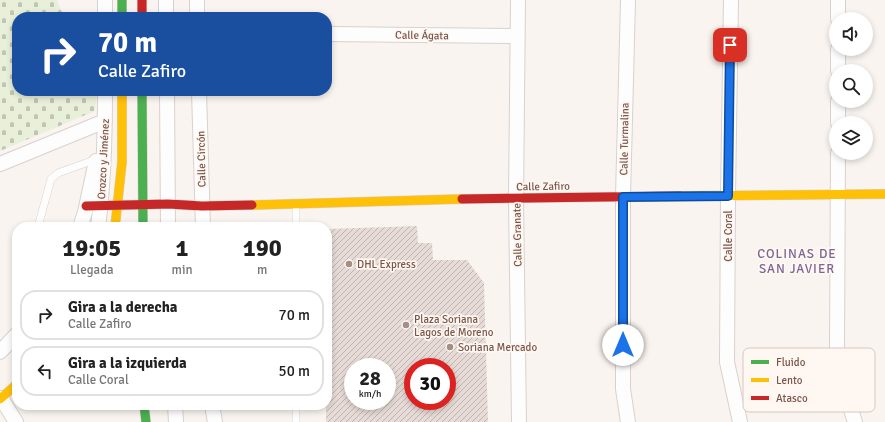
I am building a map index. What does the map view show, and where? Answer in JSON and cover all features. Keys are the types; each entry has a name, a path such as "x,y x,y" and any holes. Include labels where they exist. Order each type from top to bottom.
{"main road":[{"path":"122,0 122,12"},
{"path":"142,0 142,12"},
{"name":"Orozco y Jiménez","path":"115,222 122,162 122,96"},
{"path":"142,96 143,222"},
{"name":"Calle Zafiro","path":"86,206 168,204 202,206 516,198 885,194"},
{"path":"1,399 12,389"},
{"path":"145,410 146,422"}],"street":[{"path":"105,0 105,12"},
{"path":"166,0 166,12"},
{"path":"197,0 197,12"},
{"name":"Calle Granate","path":"518,0 516,198 519,422"},
{"name":"Calle Turmalina","path":"628,0 623,197 623,389 628,422"},
{"name":"Calle Coral","path":"731,0 727,362 740,422"},
{"path":"838,0 838,12"},
{"name":"Calle Ágata","path":"332,34 517,36"},
{"name":"Orozco y Jiménez","path":"99,222 101,206 100,158 105,122 105,96"},
{"path":"167,96 168,222"},
{"name":"Calle Circón","path":"199,96 203,222"},
{"path":"0,164 105,122"},
{"path":"81,222 100,158"},
{"path":"837,348 838,160"},
{"path":"0,352 12,339"},
{"path":"1,399 16,422"},
{"path":"175,410 176,422"},
{"path":"213,410 214,422"},
{"path":"852,412 855,422"}],"lane":[{"path":"39,222 51,179 58,173 100,158"},
{"path":"296,204 296,222"},
{"path":"296,410 296,422"}],"green space":[{"path":"0,0 57,0 62,12 12,12 12,96 96,96 95,111 0,151"}],"building":[{"name":"Plaza Soriana Lagos de Moreno","path":"417,226 418,243 432,243 433,260 467,260 484,283 488,422 326,422 326,410 332,410 332,229"}],"traffic: fast":[{"path":"122,0 122,12"},
{"path":"142,96 143,222"},
{"path":"145,410 146,422"}],"traffic: slow":[{"path":"116,222 122,162 122,96"},
{"path":"680,196 885,194"},
{"path":"252,205 462,199"},
{"path":"0,399 12,388"}],"traffic: jam":[{"path":"142,0 142,12"},
{"path":"462,199 680,196"},
{"path":"86,206 168,204 202,206 252,205"}],"place":[{"name":"DHL Express","path":"349,264"},
{"name":"Plaza Soriana Lagos de Moreno","path":"406,325"},
{"name":"Soriana Mercado","path":"450,347"}],"district":[{"name":"COLINAS DE SAN JAVIER","path":"797,260"}],"route":[{"path":"623,345 623,197 728,196 730,45"}]}
